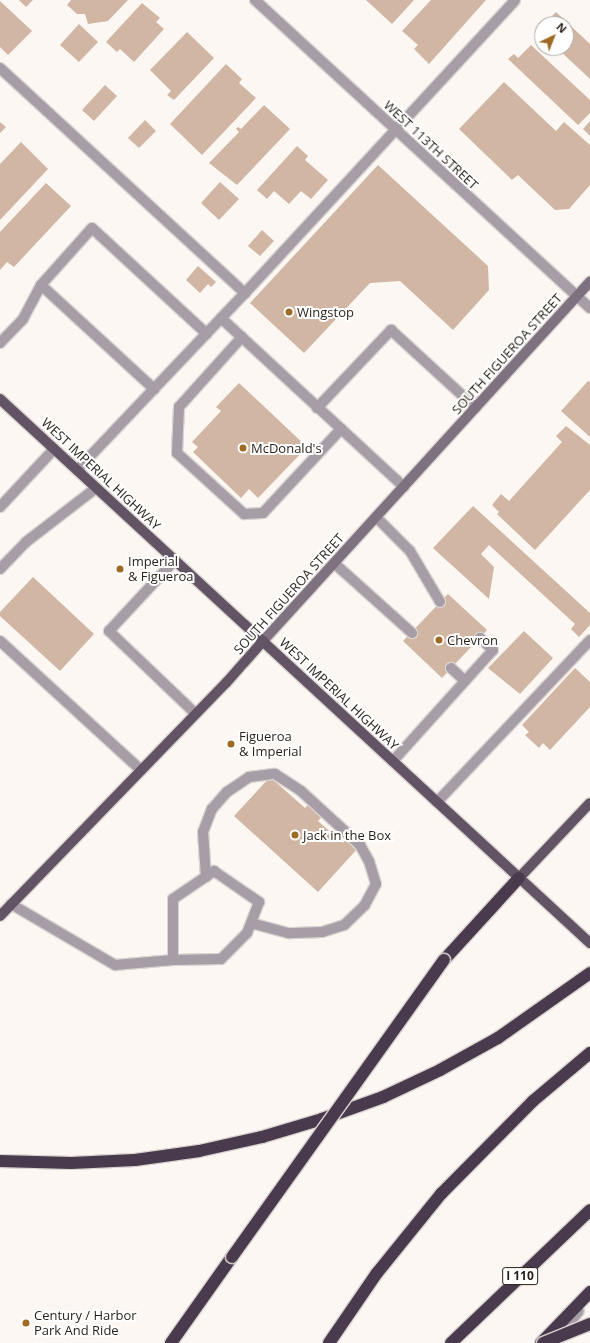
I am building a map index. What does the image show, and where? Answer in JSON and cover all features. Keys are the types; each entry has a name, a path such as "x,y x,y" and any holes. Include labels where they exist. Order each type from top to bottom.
{"highway":[{"path":"171,1343 444,960 519,878"},
{"path":"0,1161 71,1163 135,1160 199,1151 262,1138 322,1119 383,1097 440,1070 504,1034 590,973"},
{"path":"329,1343 401,1242 486,1146 590,1053"},
{"name":"I 110","path":"451,1343 590,1210"},
{"path":"542,1343 590,1292"},
{"path":"542,1343 590,1324"}],"main road":[{"name":"SOUTH FIGUEROA STREET","path":"0,916 196,714 590,282"},
{"name":"WEST IMPERIAL HIGHWAY","path":"0,399 590,943"},
{"path":"519,878 590,803"}],"street":[{"name":"WEST 113TH STREET","path":"255,0 590,308"},
{"path":"77,470 207,334 515,0"},
{"path":"0,68 245,293"},
{"path":"0,343 23,319 41,285 92,228 207,334"},
{"path":"41,285 154,389"},
{"path":"221,318 404,487"},
{"path":"317,408 391,330 476,408"},
{"path":"242,337 179,407 177,454 244,514 263,513 341,429"},
{"path":"0,507 54,449"},
{"path":"0,569 26,542 96,488"},
{"path":"376,517 410,551 440,602"},
{"path":"175,560 109,631 196,714"},
{"path":"334,563 412,633"},
{"path":"393,761 493,650 480,638"},
{"path":"437,802 590,640"},
{"path":"0,641 141,770"},
{"path":"451,668 465,681"},
{"path":"206,877 203,832 212,809 227,792 249,777 275,774 302,791 360,845 369,861 376,884 365,905 344,925 322,932 288,933 251,923"},
{"path":"11,904 115,964 173,960 221,959 247,933 259,902 214,871 172,899 173,960"},
{"path":"553,1343 590,1296"}],"building":[{"path":"19,0 33,0 26,7"},
{"path":"71,0 128,0 108,21 88,24 85,14 77,14 67,5"},
{"path":"366,0 414,0 392,24"},
{"path":"431,0 486,0 429,64 414,49 418,45 402,31"},
{"path":"0,1 32,31 8,55 0,47"},
{"path":"142,3 160,18 156,22 164,29 134,62 120,49 117,52 106,42"},
{"path":"556,12 560,16 552,16"},
{"path":"79,24 98,42 79,62 60,45"},
{"path":"574,29 590,44 590,79 566,56 574,56"},
{"path":"187,32 214,58 174,100 167,95 171,91 150,70"},
{"path":"531,45 534,48 534,56 543,56 590,100 590,113 578,125 508,59 514,54 518,58"},
{"path":"226,64 242,79 239,83 256,98 202,155 170,124"},
{"path":"504,82 556,131 564,122 590,145 590,185 569,209 555,210 518,175 512,180 459,129"},
{"path":"105,85 117,96 94,121 82,110"},
{"path":"264,105 290,129 237,185 209,163 239,132 236,129 238,127 241,129"},
{"path":"145,120 156,131 139,148 128,138"},
{"path":"590,121 590,136 583,129"},
{"path":"0,122 6,127 0,133"},
{"path":"21,142 48,169 0,220 0,164"},
{"path":"297,146 308,156 305,160 328,180 311,199 301,191 289,204 274,191 267,199 257,190"},
{"path":"378,165 488,266 489,290 453,330 400,281 370,283 304,353 250,303"},
{"path":"220,182 239,199 219,220 201,203"},
{"path":"46,183 71,206 14,267 7,262 0,270 0,232"},
{"path":"262,230 274,241 260,256 248,246"},
{"path":"198,266 216,282 211,287 208,284 200,293 186,280"},
{"path":"588,381 590,382 590,437 561,411"},
{"path":"239,383 307,447 258,498 249,489 241,498 193,452 198,447 192,442 221,411 216,407"},
{"path":"566,426 590,445 590,490 535,550 497,514 499,512 492,505 501,494 509,501 562,442 556,436"},
{"path":"473,506 590,613 590,625 579,637 571,629 575,624 489,545 481,554 494,567 489,599 433,548"},
{"path":"33,577 94,634 60,671 0,616 0,612"},
{"path":"448,594 487,630 442,678 403,641"},
{"path":"524,631 553,658 520,694 488,668"},
{"path":"575,668 590,682 590,707 550,750 543,743 539,748 525,735 529,732 522,725"},
{"path":"270,777 305,808 310,803 323,816 318,821 343,843 348,837 359,847 318,892 234,816"}],"place":[{"name":"Wingstop","path":"289,312"},
{"name":"McDonald's","path":"243,448"},
{"name":"Imperial & Figueroa","path":"120,569"},
{"name":"Chevron","path":"439,640"},
{"name":"Figueroa & Imperial","path":"231,744"},
{"name":"Jack in the Box","path":"295,835"},
{"name":"Century / Harbor Park And Ride","path":"26,1323"}]}
